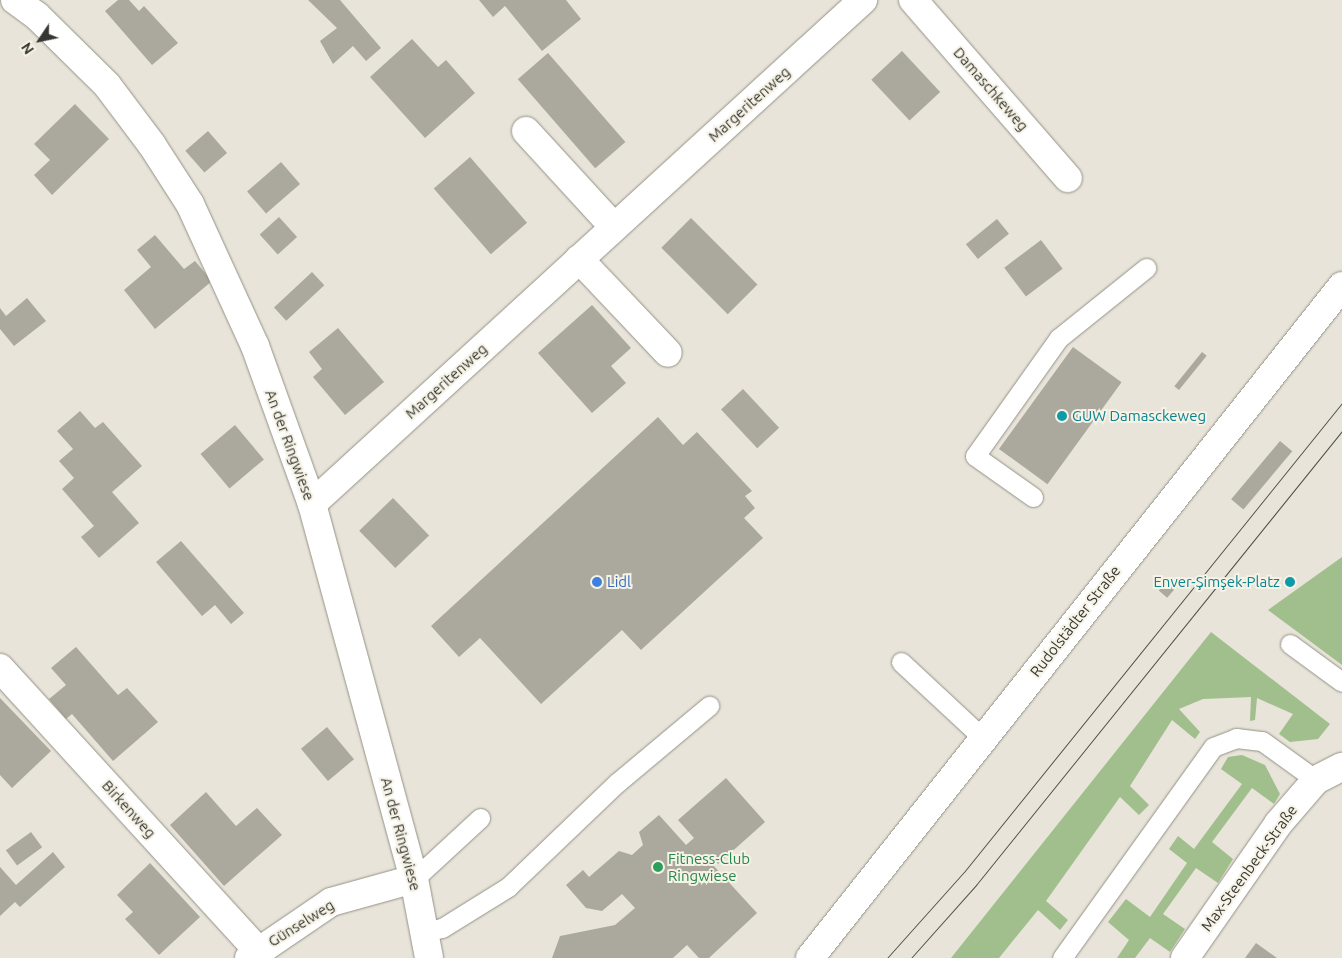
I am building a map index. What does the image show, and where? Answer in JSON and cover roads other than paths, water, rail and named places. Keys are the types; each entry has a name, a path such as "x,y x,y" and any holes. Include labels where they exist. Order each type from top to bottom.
{"street":[{"name":"An der Ringwiese","path":"15,0 37,16 107,85 190,204 255,346 312,504 414,879 426,945"},
{"name":"Margeritenweg","path":"312,504 863,0"},
{"name":"Damaschkeweg","path":"913,0 1068,178"},
{"path":"526,131 614,227"},
{"path":"580,259 668,353"},
{"name":"Rudolstädter Straße","path":"810,958 1342,286"},
{"name":"Birkenweg","path":"0,668 253,954"},
{"name":"Max-Steenbeck-Straße","path":"1185,958 1278,824 1316,780 1342,767"},
{"name":"Günselweg","path":"253,954 331,902 414,879"}],"lane":[{"path":"1033,497 975,456 1059,338 1146,268"},
{"path":"1290,644 1342,682"},
{"path":"901,662 984,739"},
{"path":"426,945 442,928 508,888 618,782 709,706"},
{"path":"1062,958 1213,747 1236,738 1262,741 1316,780"},
{"path":"414,879 480,818"}],"tram line":[{"path":"887,958 964,872 1342,403"},
{"path":"911,958 976,885 1342,431"}],"place":[{"name":"GUW Damasckeweg","path":"1062,416"},
{"name":"Lidl","path":"597,582"},
{"name":"Enver-Şimşek-Platz","path":"1290,582"},
{"name":"Fitness-Club Ringwiese","path":"658,867"}]}
